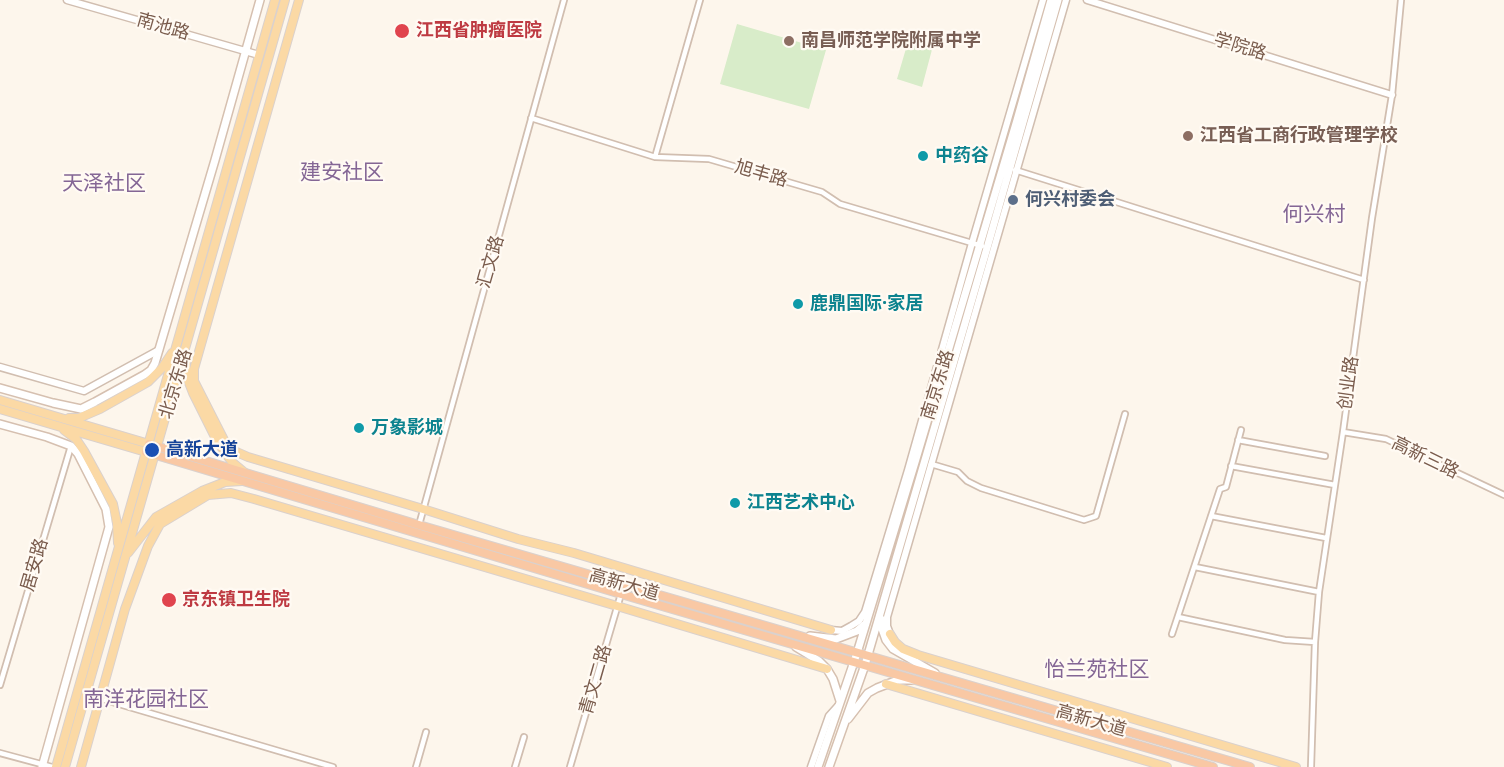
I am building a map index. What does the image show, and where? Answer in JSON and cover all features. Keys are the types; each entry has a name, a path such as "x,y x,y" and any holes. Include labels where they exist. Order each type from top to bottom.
{"highway":[{"name":"高新大道","path":"151,449 621,594 1213,767"},
{"name":"高新大道","path":"244,477 419,525 1250,767"}],"main road":[{"path":"0,388 81,409 151,370 159,350 260,0"},
{"name":"北京东路","path":"65,767 151,449 176,346 275,0"},
{"name":"北京东路","path":"151,449 187,347 285,0"},
{"path":"299,0 194,369 194,381 224,440 232,450 248,457 518,539 831,630"},
{"name":"南京东路","path":"818,767 866,623 1051,0"},
{"name":"南京东路","path":"829,767 868,656 979,246 1013,169 1058,0"},
{"path":"120,558 117,523 112,504 80,445 62,423 100,409 148,382 162,368 176,346"},
{"path":"120,558 156,517 210,488 244,477 218,443 193,393 186,375 187,347"},
{"name":"高新大道","path":"0,400 62,423"},
{"name":"高新大道","path":"0,409 62,423 151,449"},
{"path":"0,424 71,446 78,454 106,508 110,527 42,766"},
{"path":"81,767 125,609 148,546 160,524 208,495 231,493 254,499 827,669"},
{"name":"北京东路","path":"54,767 120,558"},
{"path":"884,602 880,626 893,649 943,677"},
{"path":"795,634 836,639 857,631 866,623"},
{"path":"890,634 903,649 918,655 1296,767"},
{"path":"791,644 819,661 827,669 834,679 840,703"},
{"path":"844,723 868,693 898,680 915,679"},
{"path":"886,684 1167,767"}],"street":[{"name":"南池路","path":"67,0 259,55"},
{"name":"汇文路","path":"419,525 564,0"},
{"path":"655,157 700,0"},
{"path":"831,630 842,630 851,626 859,621 865,612 979,246 1042,0"},
{"path":"890,634 887,617 1013,169 1066,0"},
{"name":"学院路","path":"1087,0 1392,95"},
{"name":"创业路","path":"1311,767 1319,592 1392,95 1401,0"},
{"name":"旭丰路","path":"531,118 655,157 709,159 822,192 840,204 979,246"},
{"path":"1013,169 1364,280"},
{"path":"0,367 84,391 159,350"},
{"path":"931,464 957,472 967,481 981,488 1084,519 1096,516 1125,414"},
{"path":"1172,634 1220,489 1226,488 1241,430"},
{"name":"高新三路","path":"1343,432 1386,439 1504,495"},
{"path":"1238,440 1325,456"},
{"name":"居安路","path":"0,685 71,446"},
{"path":"1231,466 1335,485"},
{"path":"1211,516 1326,538"},
{"path":"890,581 905,553"},
{"path":"1195,567 1319,592"},
{"name":"青文二路","path":"570,767 621,594"},
{"path":"1178,617 1285,639 1315,642"},
{"path":"76,692 333,767"},
{"path":"811,767 829,716 840,703"},
{"path":"416,767 426,732"},
{"path":"515,767 524,737"},
{"path":"0,753 42,766 54,767"}],"green space":[{"path":"737,24 826,50 809,109 720,84"},
{"path":"910,35 934,42 922,87 897,79"}],"place":[{"name":"江西省肿瘤医院","path":"402,31"},
{"name":"南昌师范学院附属中学","path":"789,41"},
{"name":"江西省工商行政管理学校","path":"1188,136"},
{"name":"中药谷","path":"923,156"},
{"name":"何兴村委会","path":"1013,200"},
{"name":"鹿鼎国际·家居","path":"798,304"},
{"name":"万象影城","path":"359,428"},
{"name":"高新大道","path":"152,450"},
{"name":"江西艺术中心","path":"735,503"},
{"name":"京东镇卫生院","path":"169,600"}],"district":[{"name":"建安社区","path":"342,173"},
{"name":"天泽社区","path":"104,184"},
{"name":"何兴村","path":"1314,215"},
{"name":"怡兰苑社区","path":"1097,670"},
{"name":"南洋花园社区","path":"146,700"}]}
